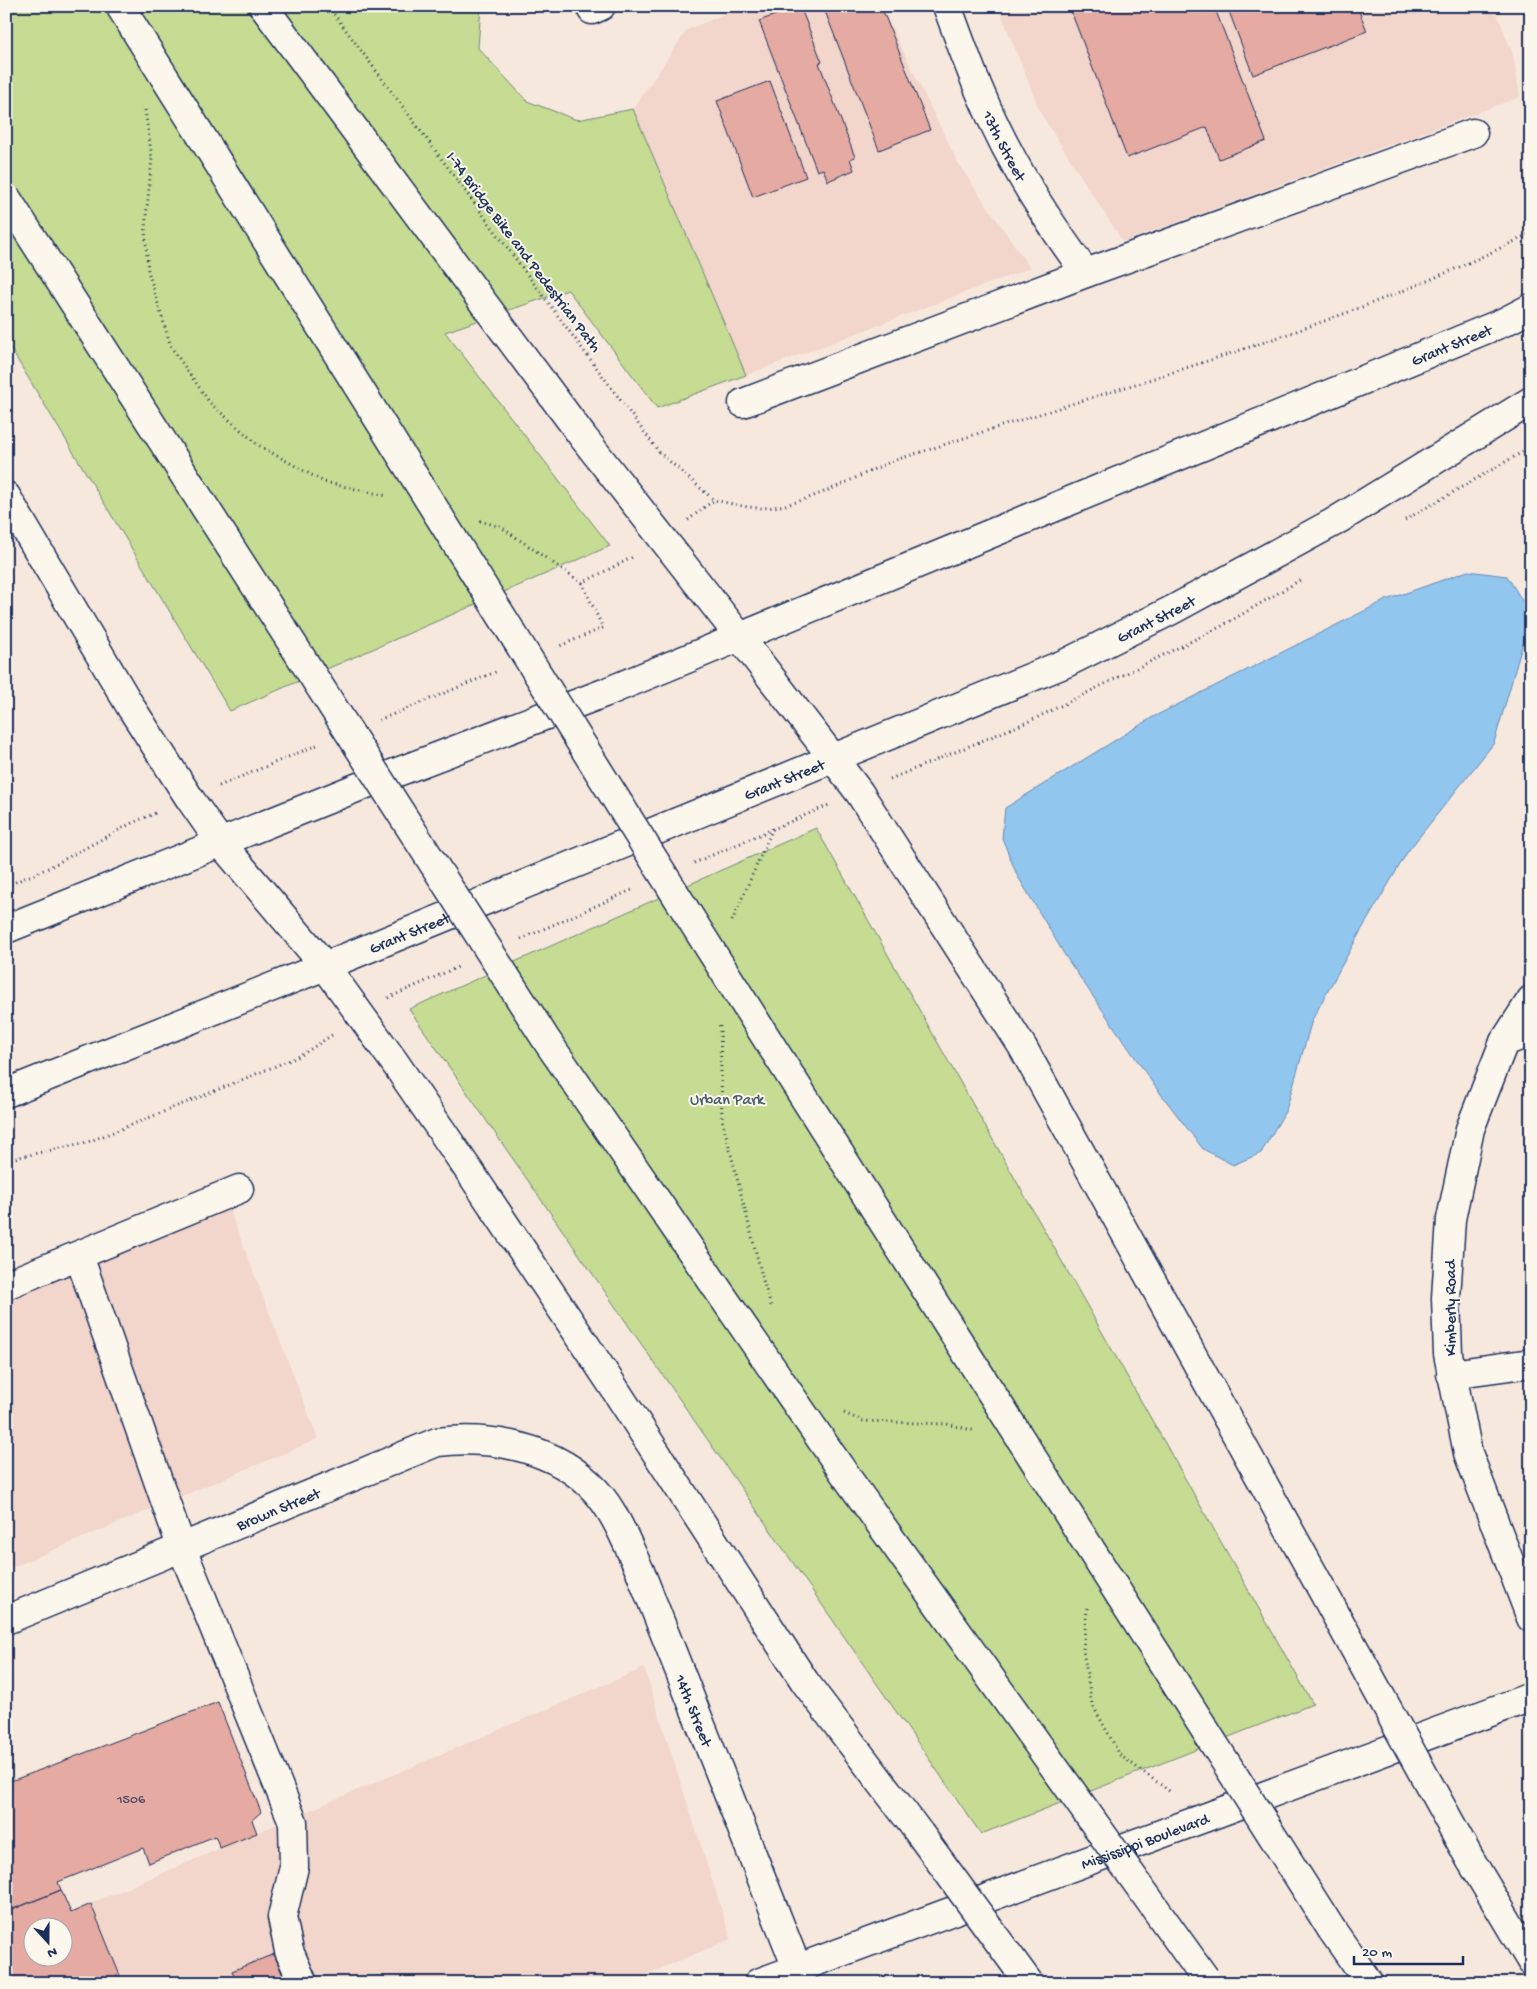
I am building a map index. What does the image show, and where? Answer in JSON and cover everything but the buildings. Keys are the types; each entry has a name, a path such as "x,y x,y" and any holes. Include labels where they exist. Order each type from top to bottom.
{"main road":[{"path":"120,6 573,733 1038,1469 1332,1930 1369,1983"},
{"path":"263,6 583,437 858,792 1022,1046 1470,1859 1531,1962"},
{"name":"13th Street","path":"947,6 980,93 1021,174 1042,211 1086,273"},
{"path":"743,403 1086,273 1474,133"},
{"path":"6,197 547,1042 846,1476 1207,1980"},
{"name":"Grant Street","path":"6,929 361,786 604,693 1504,322 1531,308"},
{"name":"Grant Street","path":"6,1093 325,966 1066,662 1172,610 1334,522 1531,400"},
{"path":"6,496 132,709 190,799 220,842 325,966 393,1060 474,1178 805,1682 920,1834 1029,1983"},
{"name":"Kimberly Road","path":"1531,1000 1504,1042 1470,1130 1451,1219 1446,1298 1448,1354 1468,1454 1531,1618"},
{"path":"1504,1042 1531,1032"},
{"path":"6,1285 239,1189"},
{"path":"79,1256 181,1546 292,1822 294,1867 282,1917 289,1951 303,1983"},
{"path":"1451,1374 1531,1363"},
{"name":"Brown Street","path":"6,1620 181,1546 437,1442 460,1440 494,1442 525,1448 555,1461"},
{"name":"14th Street","path":"555,1461 580,1475 597,1492 610,1510 640,1571 800,1975"},
{"name":"Mississippi Boulevard","path":"758,1983 800,1975 1531,1696"}],"path":[{"name":"I-74 Bridge Bike and Pedestrian Path","path":"328,6 659,452 714,500 761,508 790,503 831,489 890,462 1049,410 1219,359 1327,321 1413,287 1529,233"},
{"path":"143,101 152,158 145,228 148,271 171,347 210,403 258,445 324,482 389,497"},
{"path":"1529,233 1531,247"},
{"path":"473,519 501,527 582,583 603,628 548,650"},
{"path":"582,583 634,557"},
{"path":"374,722 502,669"},
{"path":"245,774 318,744"},
{"path":"692,863 818,810"},
{"path":"6,886 48,868 132,823"},
{"path":"729,928 773,828"},
{"path":"514,942 639,887"},
{"path":"388,997 469,962"},
{"path":"721,1016 719,1036 722,1119 763,1280 774,1315"},
{"path":"6,1160 88,1142 300,1056 320,1043"},
{"path":"836,1409 862,1421 947,1424 983,1433"},
{"path":"1087,1602 1083,1650 1092,1704 1120,1754 1172,1793"}],"shaded area":[{"path":"744,6 881,6 959,165 1030,268 746,375 633,109 687,30"},
{"path":"998,6 1494,6 1513,55 1520,97 1123,242 1041,114"},
{"path":"228,1206 318,1439 6,1570 6,1301"},
{"path":"644,1668 731,1939 626,1983 6,1983 6,1940 22,1933 22,1966 72,1966 72,1916 61,1916"}],"green space":[{"path":"6,6 481,6 478,48 527,101 577,120 633,109 746,375 657,408 568,290 445,332 610,546 230,711 6,341"},
{"name":"Urban Park","path":"816,828 1313,1704 981,1834 409,1009"}],"water":[{"path":"1468,571 1507,576 1531,615 1494,743 1408,851 1359,934 1312,1020 1286,1110 1261,1153 1233,1165 1203,1149 1154,1085 1066,957 1017,875 1002,838 1005,808 1153,717 1386,600"}]}
